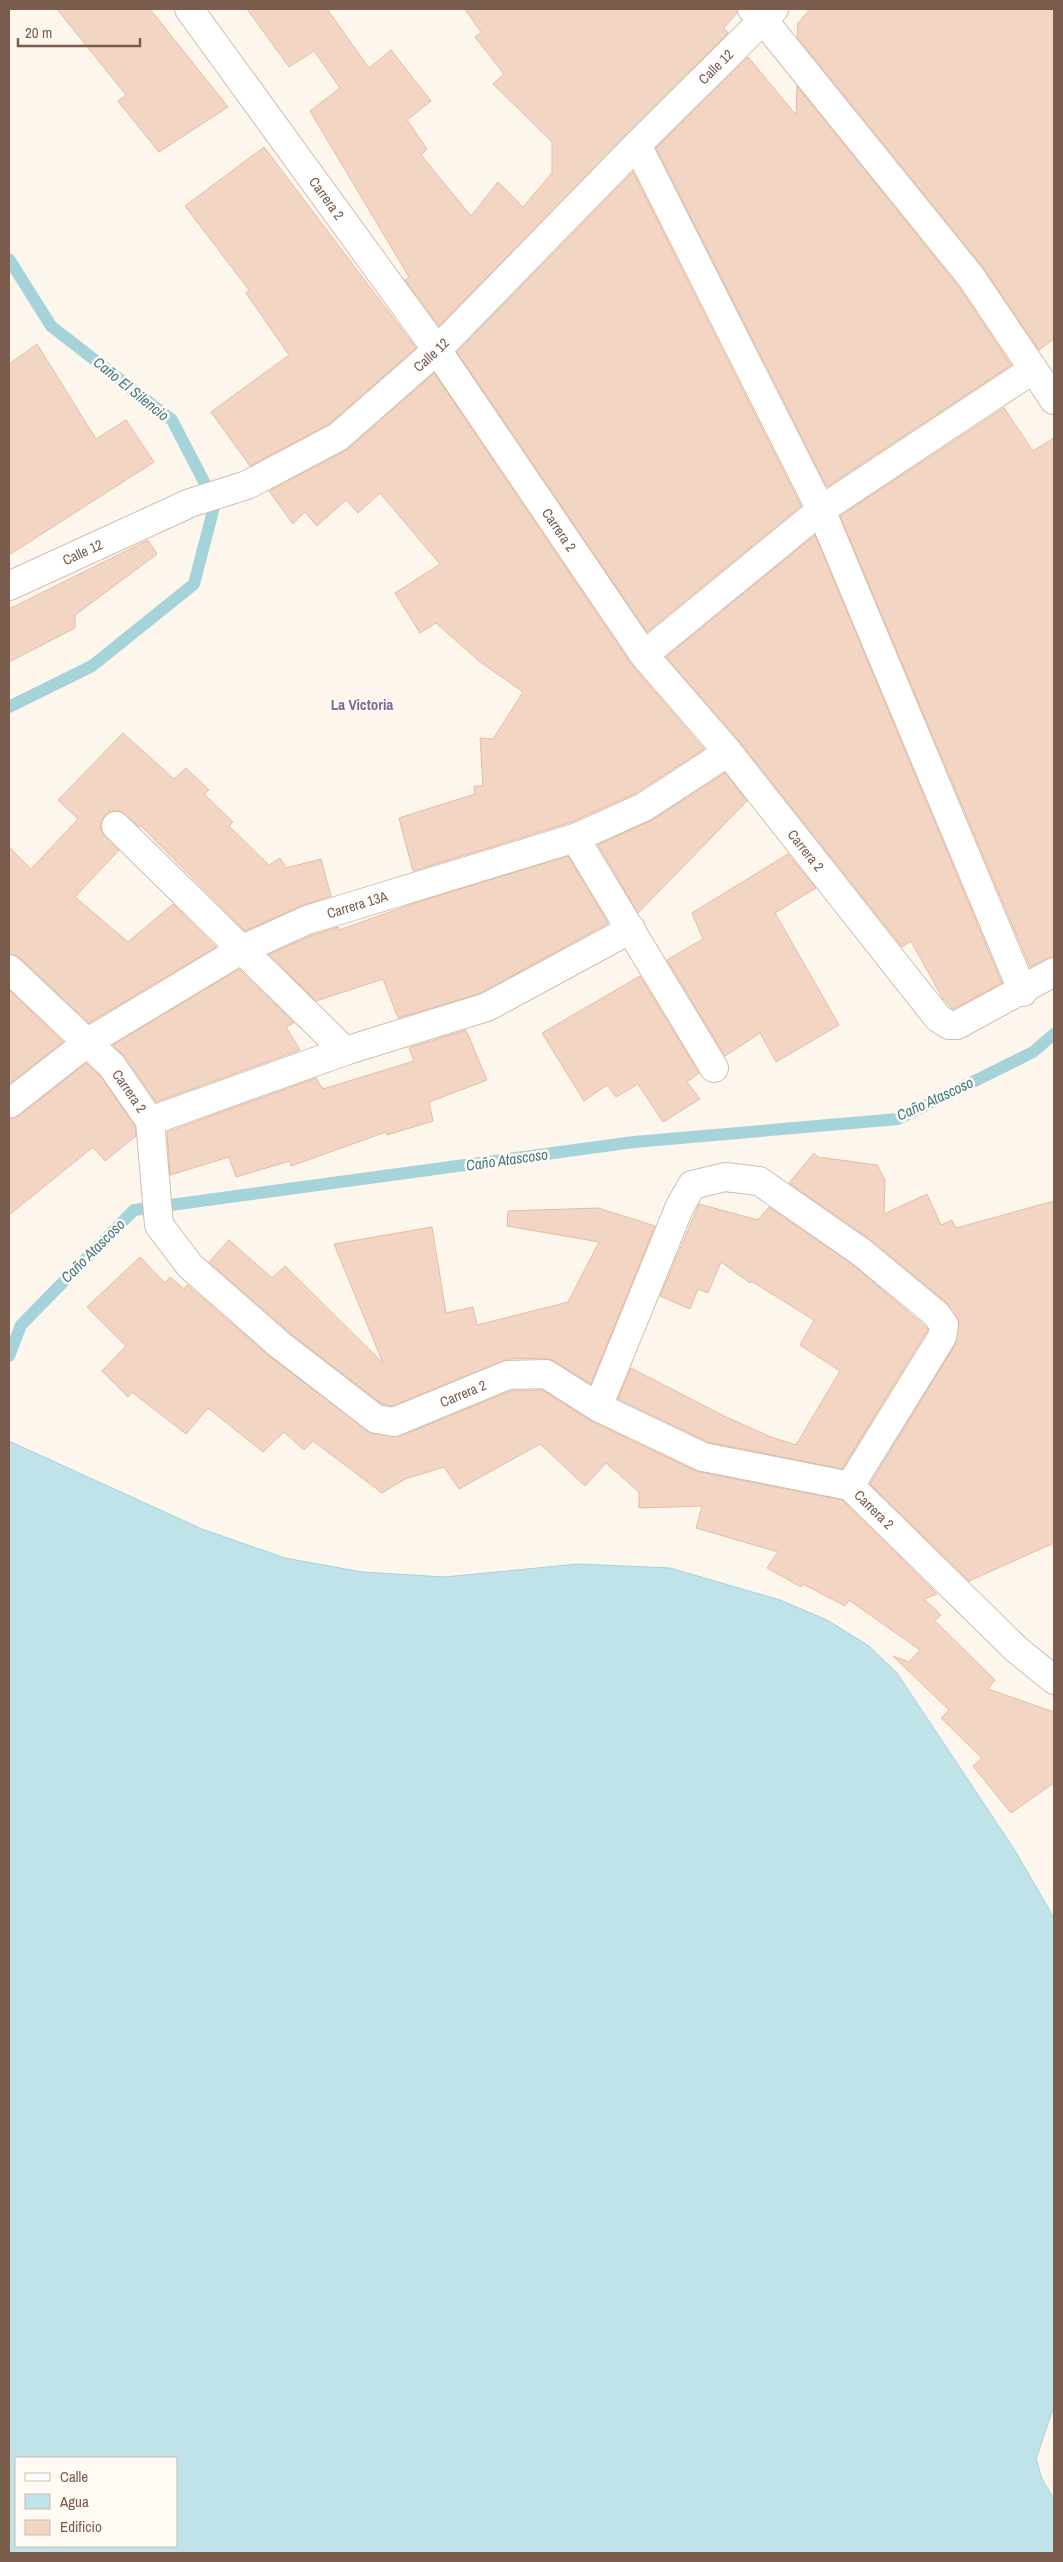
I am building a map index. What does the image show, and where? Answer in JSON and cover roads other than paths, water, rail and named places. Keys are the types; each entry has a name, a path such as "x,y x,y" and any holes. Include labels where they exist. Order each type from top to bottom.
{"street":[{"name":"Carrera 2","path":"189,9 437,350 644,655 728,752 938,1018 949,1025 957,1025 1023,992"},
{"name":"Calle 12","path":"11,582 190,503 247,485 338,437 437,350 764,13"},
{"path":"764,13 972,277 1032,370 1054,400"},
{"path":"637,145 821,510 1023,992 1054,972"},
{"path":"644,655 821,510 1032,370"},
{"name":"Carrera 13A","path":"9,1104 88,1042 241,950 307,920 575,838 644,807 728,752"},
{"path":"116,826 345,1051"},
{"path":"575,838 714,1068"},
{"path":"150,1121 345,1051 487,1007 631,929"},
{"name":"Carrera 2","path":"9,969 112,1066 150,1121 159,1225 190,1266 280,1345 376,1419 394,1422 508,1375 546,1374 598,1407 703,1458 850,1486 1016,1649 1054,1680"},
{"path":"598,1407 680,1206 692,1185 725,1177 759,1181 860,1252 936,1314 944,1325 942,1337 850,1486"}],"water":[{"path":"9,1441 202,1529 285,1558 362,1572 445,1577 578,1564 670,1568 780,1600 827,1620 869,1646 897,1673 1016,1852 1054,1918 1054,2406 1036,2459 1042,2479 1054,2499 1054,2553 9,2553"}],"waterway":[{"name":"Caño El Silencio","path":"9,259 51,326 172,420 215,503 194,584 92,666 9,707"},
{"name":"Caño Atascoso","path":"9,1356 21,1325 134,1210 634,1142 898,1119 1033,1052 1054,1034"}],"district":[{"name":"La Victoria","path":"362,705"}]}
